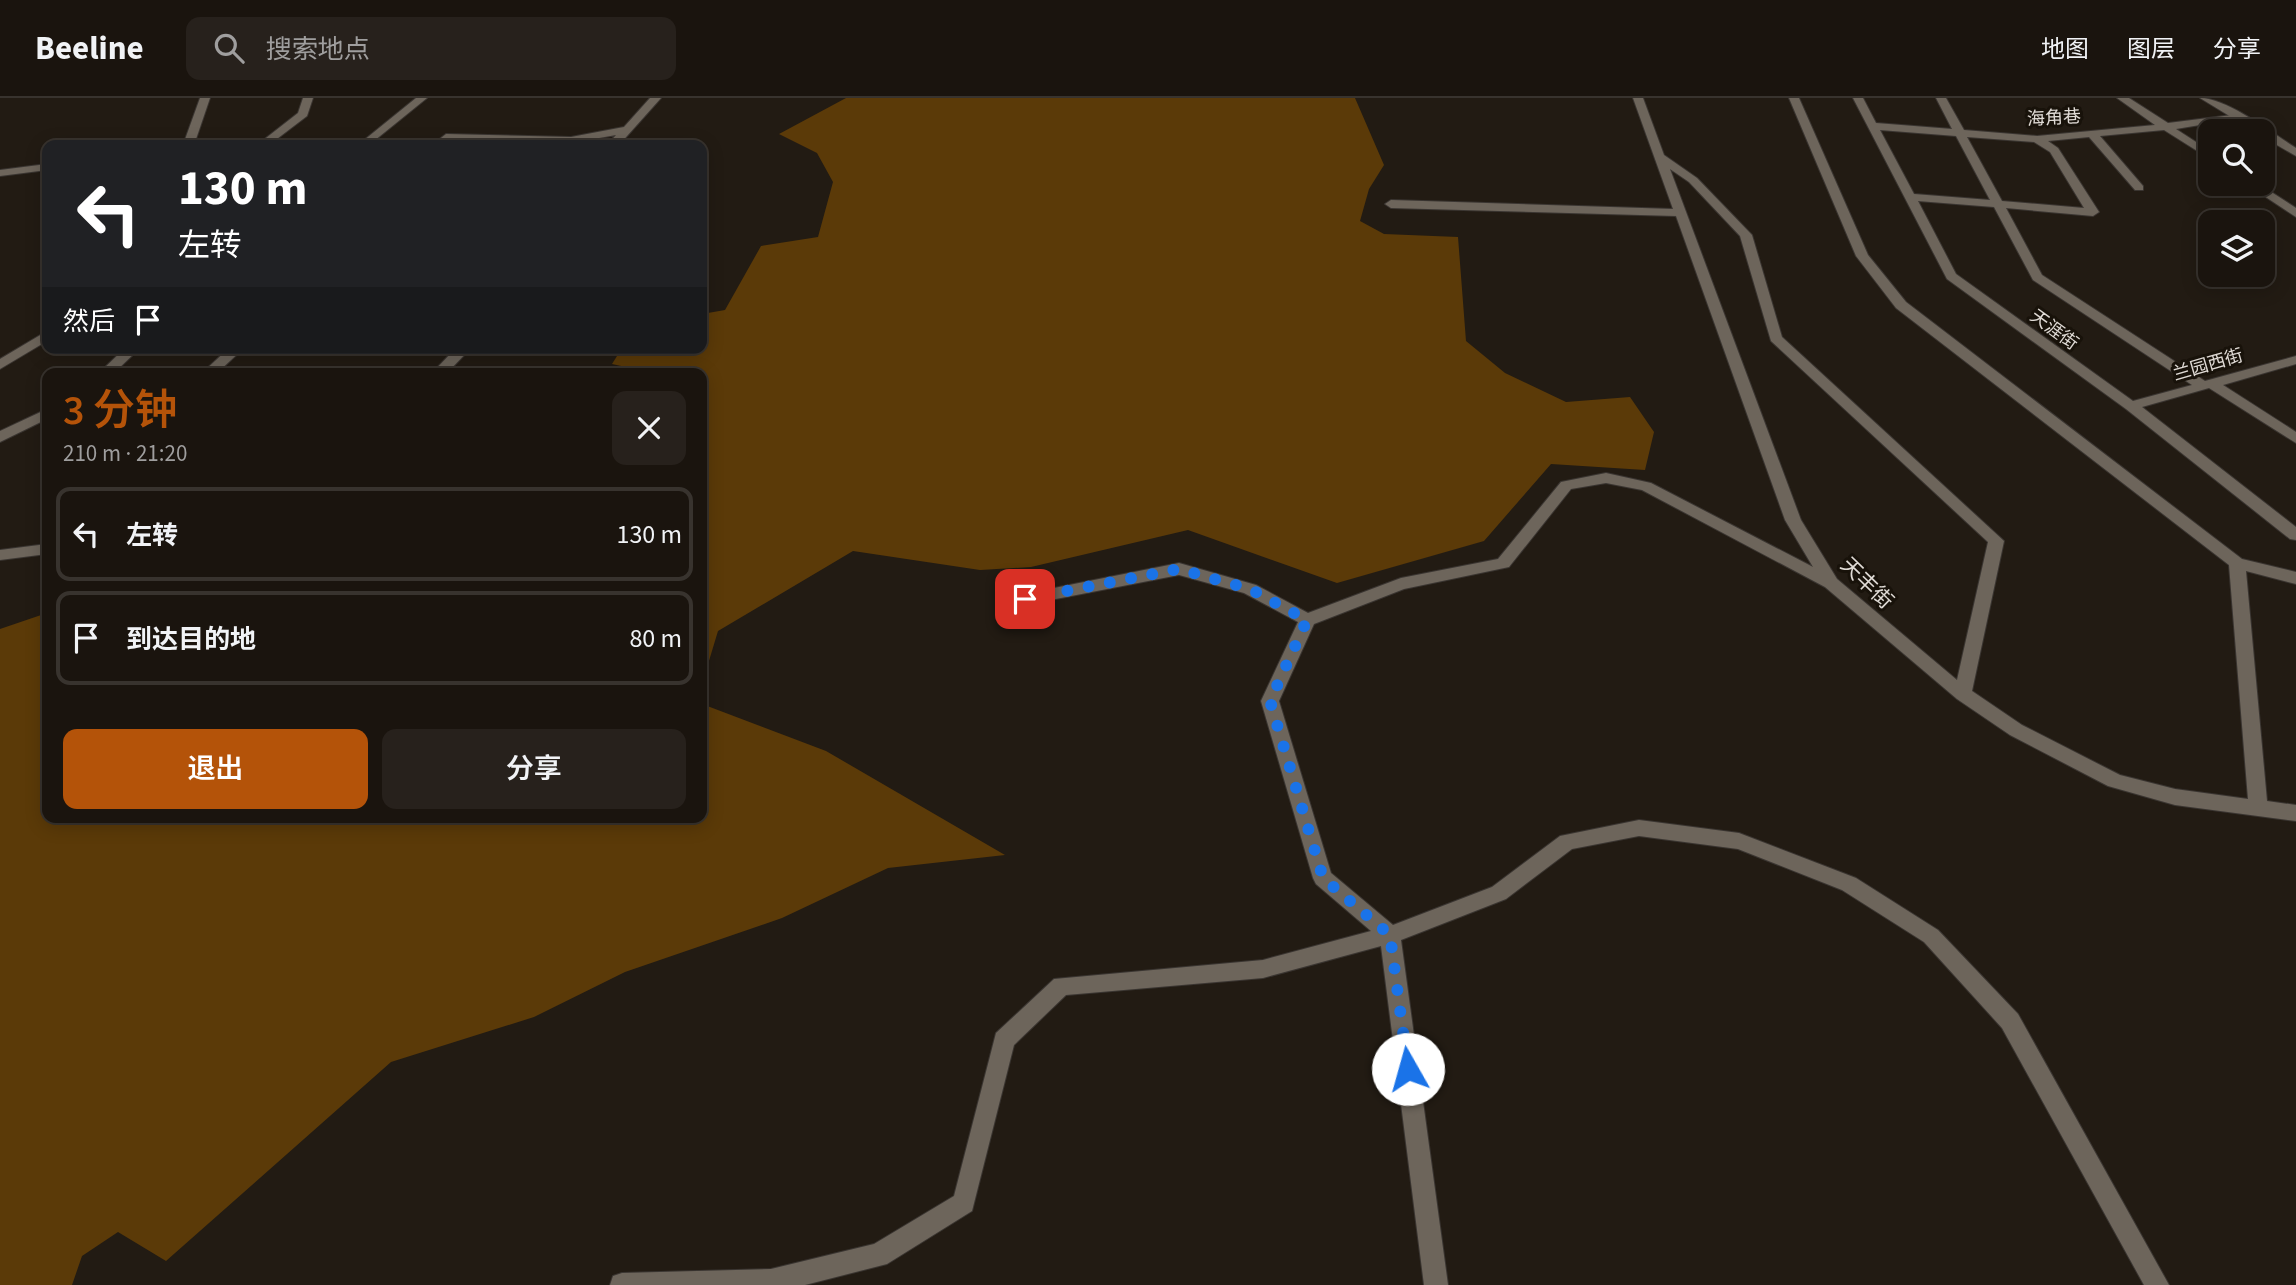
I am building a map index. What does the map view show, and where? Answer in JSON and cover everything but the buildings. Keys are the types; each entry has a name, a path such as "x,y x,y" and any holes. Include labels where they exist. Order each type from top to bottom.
{"street":[{"path":"190,140 205,98"},
{"path":"269,140 303,114 308,98"},
{"path":"369,140 422,98"},
{"path":"617,140 656,98"},
{"name":"天丰街","path":"1638,98 1793,520 1831,583 1963,694 2016,730 2115,781 2175,797 2296,813"},
{"path":"1794,98 1862,256 1901,305 2236,563 2296,578"},
{"name":"天涯街","path":"1858,98 1951,276 2131,406 2296,535"},
{"path":"1941,98 2037,277 2296,438"},
{"path":"2122,98 2198,148"},
{"path":"2205,98 2241,119"},
{"name":"海角巷","path":"1872,126 2037,139 2165,127 2236,116"},
{"path":"443,140 446,137 571,140 624,130"},
{"path":"2092,134 2139,188"},
{"path":"1909,197 2093,212 2054,150 2037,139"},
{"path":"2275,140 2296,153"},
{"path":"1659,156 1693,180 1746,235 1776,338 1996,541 1963,694"},
{"path":"0,173 42,168"},
{"path":"2270,196 2296,213"},
{"path":"1391,204 1680,213"},
{"path":"0,366 42,338"},
{"path":"111,368 127,354"},
{"path":"215,368 230,354"},
{"path":"444,368 458,354"},
{"name":"兰园西街","path":"2131,406 2296,360"},
{"path":"0,438 42,416"},
{"path":"1436,1285 1390,935 1323,878 1270,701 1307,620 1401,583 1503,563 1566,485 1606,478 1646,486 1831,583"},
{"path":"0,555 42,551"},
{"path":"2236,563 2258,808"},
{"path":"1025,599 1179,569 1250,589 1307,620"},
{"path":"622,1285 771,1281 878,1255 964,1203 1004,1040 1061,986 1263,969 1390,935 1499,893 1567,842 1639,828 1740,841 1849,884 1931,936 2010,1021 2157,1285"}],"shaded area":[{"path":"846,98 1355,98 1384,165 1369,189 1360,221 1384,234 1458,237 1466,341 1505,373 1566,402 1630,397 1654,432 1645,470 1551,464 1484,541 1337,583 1188,530 1031,567 980,570 853,551 718,631 707,667 707,368 630,368 612,364 618,354 707,354 707,313 725,310 761,246 818,237 833,182 817,153 779,134"},
{"path":"42,615 42,823 707,823 707,706 826,751 1005,855 888,868 782,918 625,972 534,1017 391,1062 166,1261 118,1232 82,1256 72,1285 0,1285 0,629"}],"route":[{"path":"1025,599 1179,569 1250,589 1307,620 1270,701 1323,878 1390,935 1408,1069"}]}
